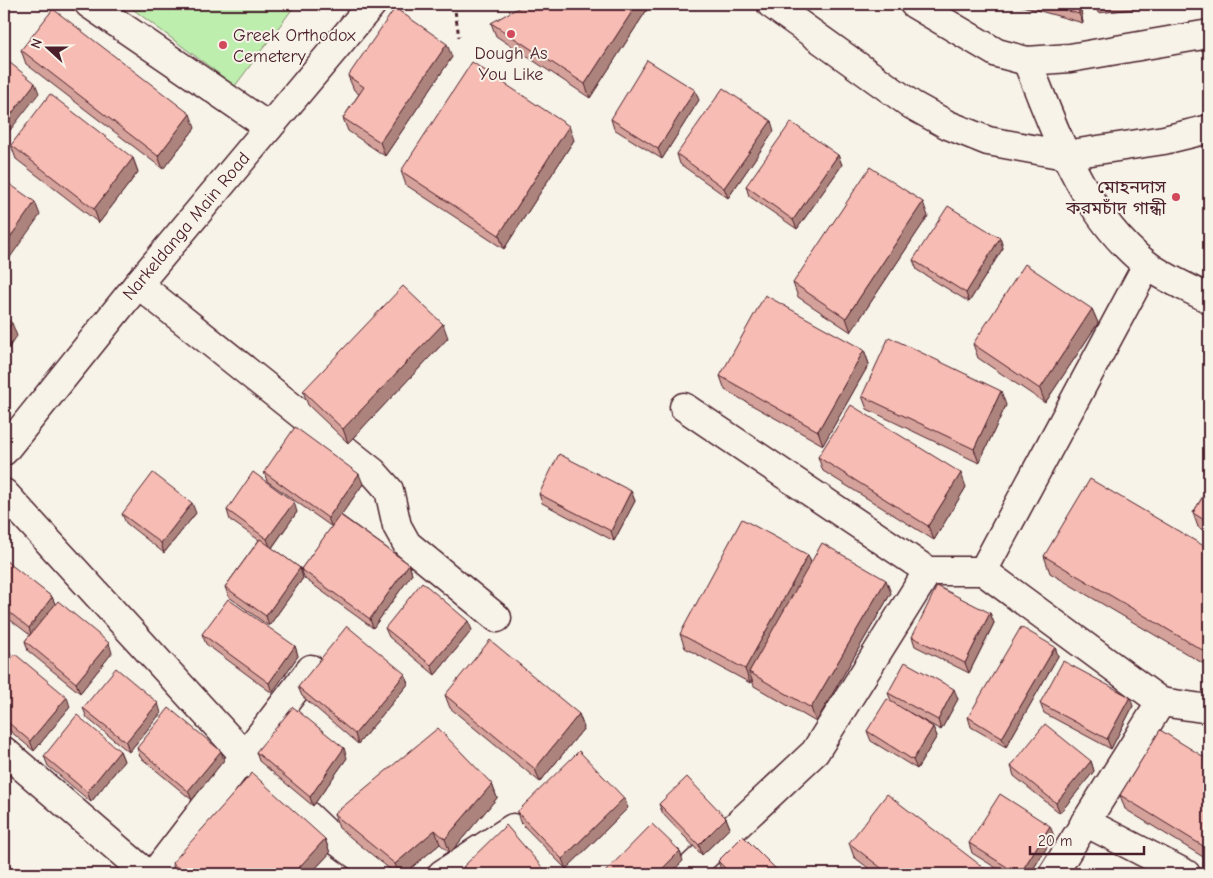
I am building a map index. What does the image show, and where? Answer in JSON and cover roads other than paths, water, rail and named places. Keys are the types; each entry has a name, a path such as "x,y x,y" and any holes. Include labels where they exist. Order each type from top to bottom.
{"street":[{"path":"89,4 269,127"},
{"name":"Narkeldanga Main Road","path":"4,452 138,284 372,4"},
{"path":"770,4 912,104 948,125 988,142 1064,154 1164,140 1209,129"},
{"path":"914,4 997,53 1027,61 1070,58 1209,34"},
{"path":"1027,61 1064,154 1102,218 1147,265 1209,299"},
{"path":"984,571 1147,265"},
{"path":"138,284 373,472 389,490 397,526 407,544 497,618"},
{"path":"684,407 928,571 984,571 1161,702 1209,709"},
{"path":"4,493 244,755 325,832 382,874"},
{"path":"685,874 815,752 928,571"},
{"path":"154,874 311,669"},
{"path":"1053,874 1161,702"},
{"path":"4,751 147,874"},
{"path":"1085,822 1186,874"},
{"path":"442,874 513,828 553,874"}],"place":[{"name":"Dough As You Like","path":"511,34"},
{"name":"Greek Orthodox Cemetery","path":"223,45"},
{"name":"মোহনদাস করমচাঁদ গান্ধী","path":"1176,197"}]}
